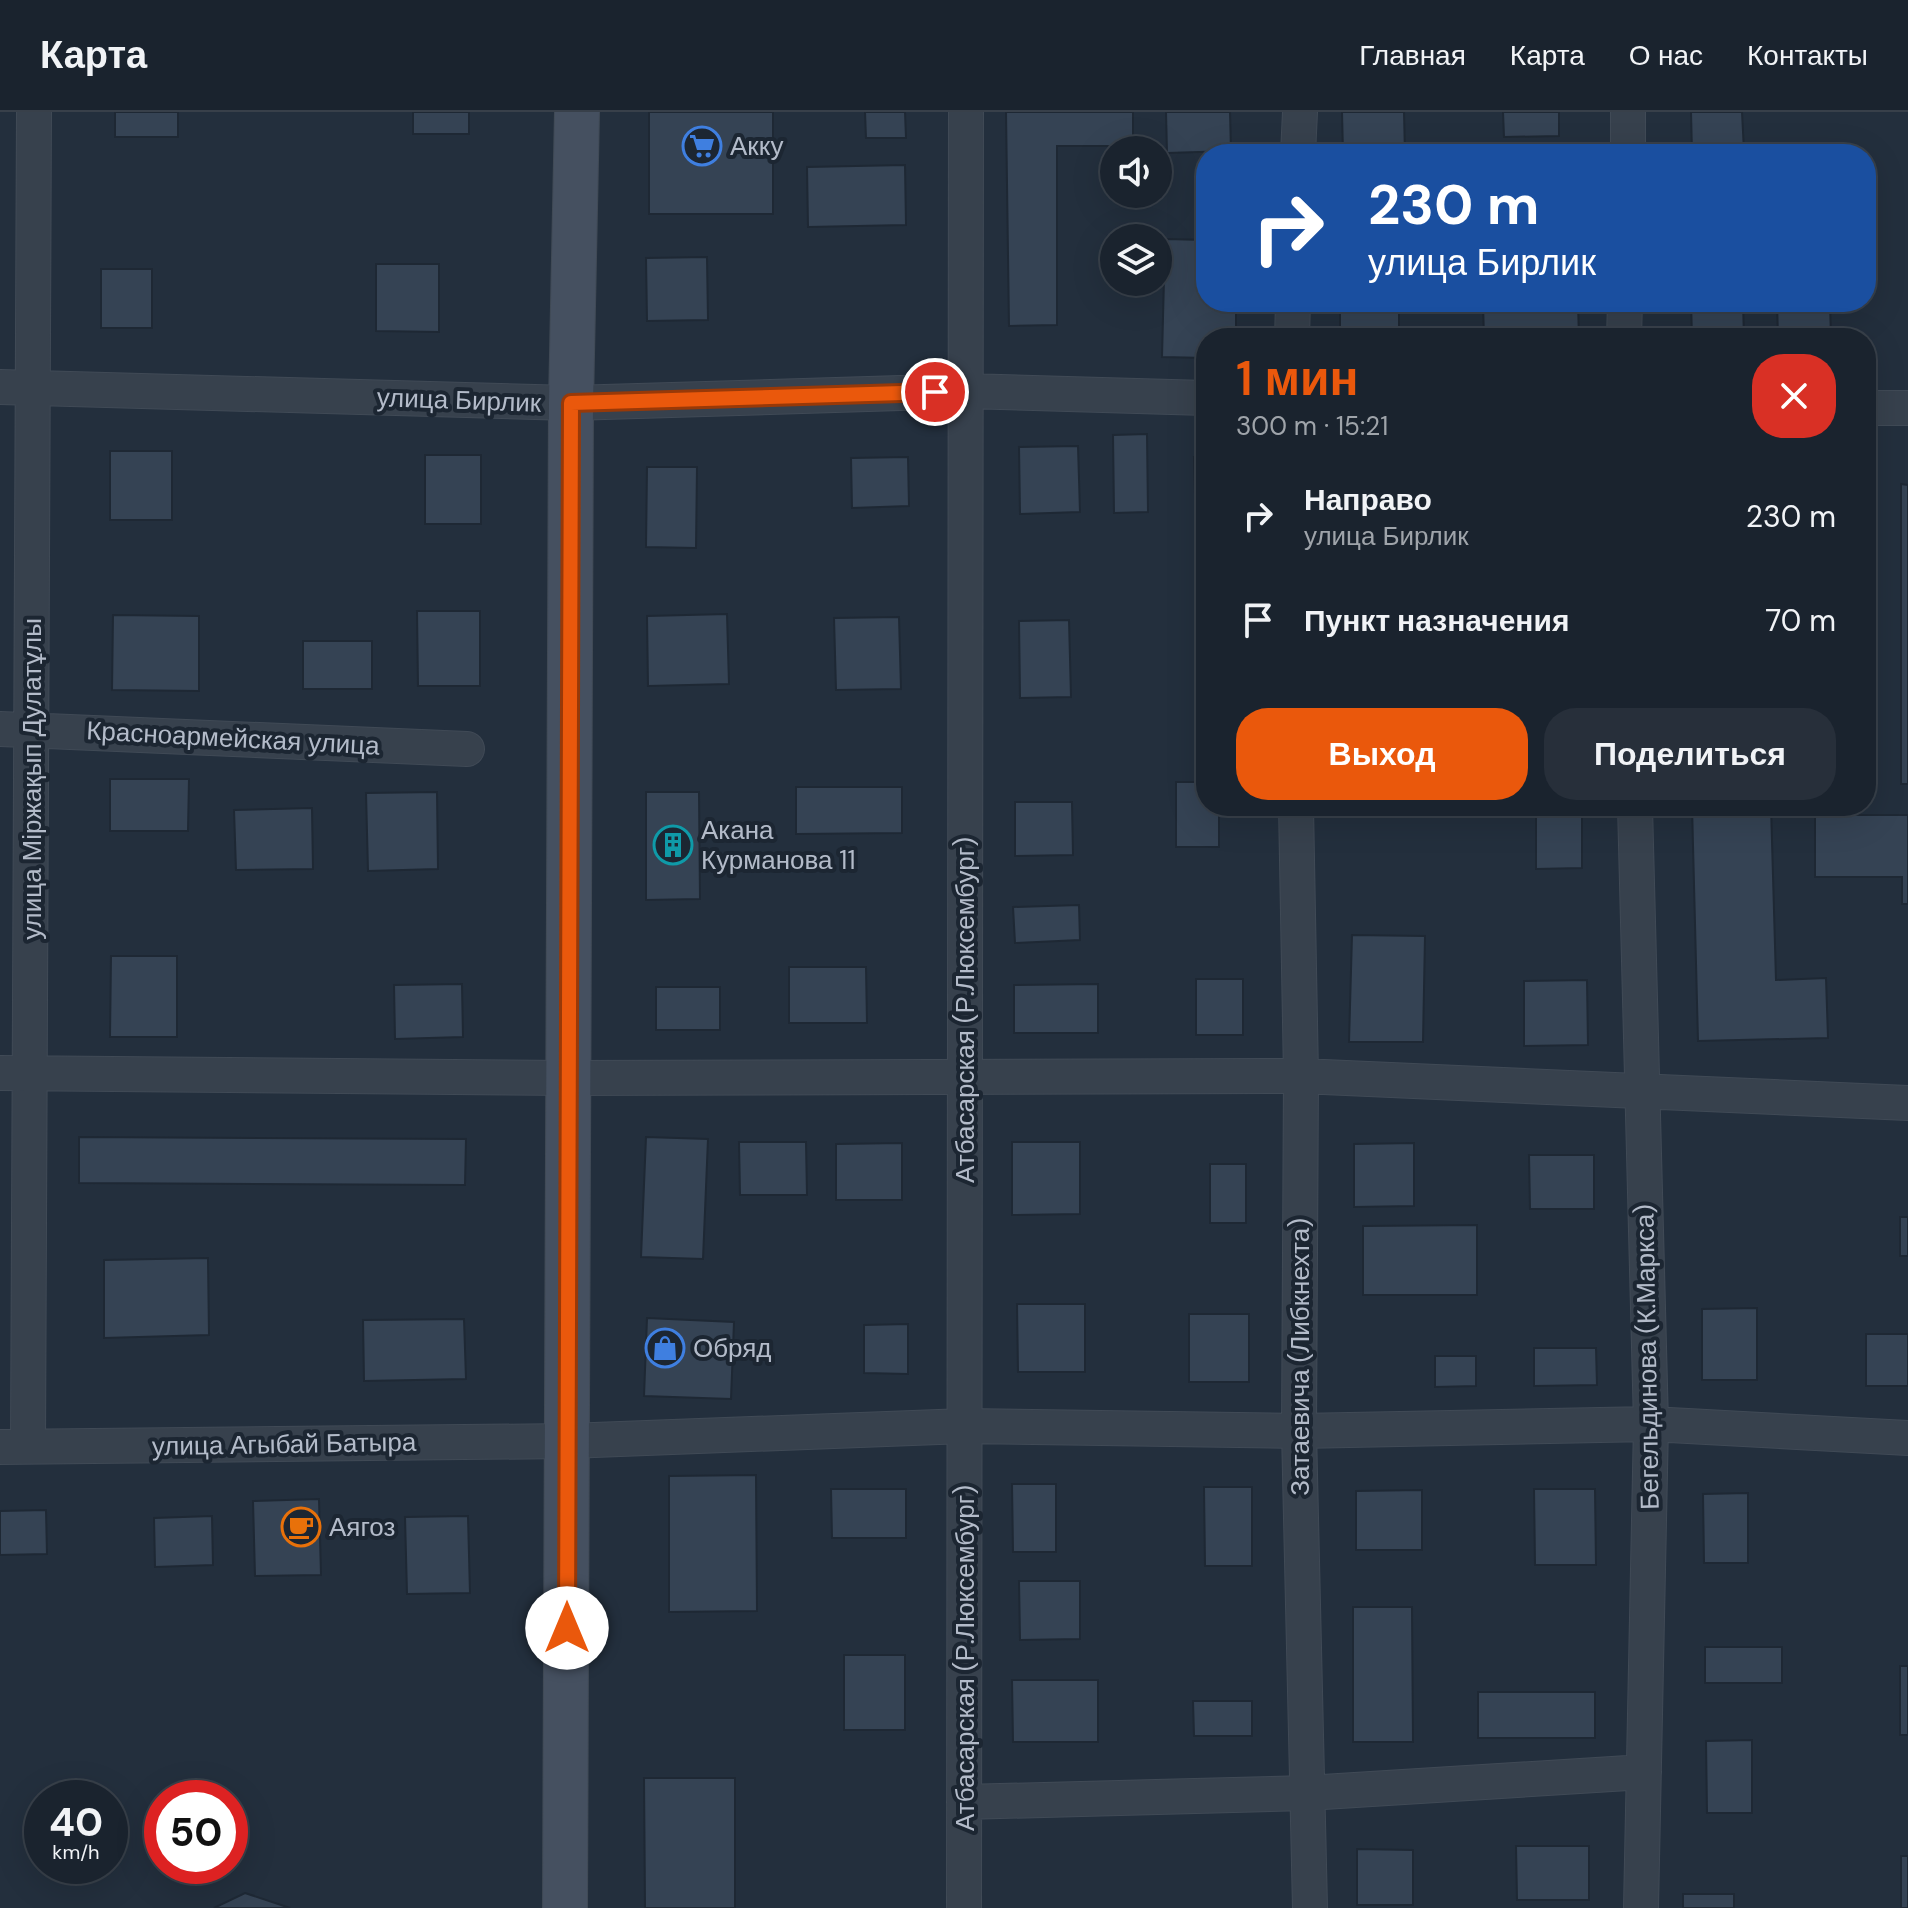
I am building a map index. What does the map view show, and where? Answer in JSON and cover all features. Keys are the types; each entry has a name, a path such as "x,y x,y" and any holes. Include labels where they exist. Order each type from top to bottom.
{"main road":[{"path":"565,1908 571,403 577,112"}],"street":[{"name":"улица Міржақып Дулатұлы","path":"14,1446 16,729 35,388 34,112"},
{"name":"Атбасарская (Р.Люксембург)","path":"964,1908 966,112"},
{"path":"1298,144 1300,112"},
{"path":"1628,112 1628,144"},
{"name":"улица Бирлик","path":"0,387 571,403 966,391 1196,398"},
{"path":"1876,408 1908,408"},
{"name":"Красноармейская улица","path":"16,729 467,749"},
{"name":"Затаевича (Либкнехта)","path":"1296,816 1301,1076 1299,1431 1310,1908"},
{"name":"Бегельдинова (К.Маркса)","path":"1635,816 1651,1424 1641,1908"},
{"path":"15,1072 567,1078 1301,1076 1908,1103"},
{"name":"улица Агыбай Батыра","path":"14,1446 568,1441 965,1426 1299,1431 1651,1424 1908,1438"},
{"path":"964,1802 1307,1793 1644,1772"}],"building":[{"path":"115,112 178,112 178,137 115,137"},
{"path":"413,112 469,112 469,134 413,134"},
{"path":"649,112 773,112 773,214 649,214"},
{"path":"865,112 905,112 906,138 866,138"},
{"path":"1006,112 1133,112 1133,136 1100,136 1100,146 1057,146 1057,325 1009,326"},
{"path":"1166,112 1230,112 1231,144 1196,144 1196,152 1172,153 1172,136 1167,136"},
{"path":"1342,112 1404,112 1405,144 1343,144"},
{"path":"1503,112 1559,112 1559,136 1504,137"},
{"path":"1691,112 1742,112 1744,144 1692,144"},
{"path":"905,165 906,225 808,227 807,167"},
{"path":"1172,239 1196,240 1196,312 1236,312 1236,328 1196,328 1196,358 1162,357 1164,296 1172,296"},
{"path":"707,257 708,320 647,321 646,258"},
{"path":"376,264 439,264 439,332 376,331"},
{"path":"101,269 152,269 152,328 101,328"},
{"path":"1340,312 1399,312 1399,328 1340,328"},
{"path":"1483,312 1578,312 1579,328 1484,328"},
{"path":"1691,312 1743,312 1744,328 1692,328"},
{"path":"1777,312 1830,312 1831,328 1778,328"},
{"path":"1147,434 1148,512 1114,513 1113,435"},
{"path":"1078,446 1080,512 1020,514 1019,447"},
{"path":"110,451 172,451 172,520 110,520"},
{"path":"425,455 481,455 481,524 425,524"},
{"path":"908,457 909,506 852,508 851,458"},
{"path":"1194,457 1196,457 1196,531"},
{"path":"647,467 697,467 696,548 646,547"},
{"path":"1901,484 1908,485 1908,784 1901,784"},
{"path":"417,611 480,611 480,686 418,686"},
{"path":"727,614 729,684 648,686 647,616"},
{"path":"113,615 199,616 199,691 112,690"},
{"path":"899,617 901,689 836,690 834,618"},
{"path":"1069,620 1071,697 1020,698 1019,621"},
{"path":"303,641 372,641 372,689 303,689"},
{"path":"110,779 189,779 188,831 110,831"},
{"path":"1176,782 1196,782 1196,816 1219,816 1219,847 1176,847"},
{"path":"796,787 902,787 902,833 796,834"},
{"path":"437,792 438,869 368,871 366,793"},
{"name":"Акана Курманова 11","path":"646,792 699,792 700,899 646,900"},
{"path":"1015,802 1072,802 1073,855 1015,856"},
{"path":"312,808 313,869 236,870 234,810"},
{"path":"1908,815 1908,904 1902,904 1902,877 1815,877 1815,816"},
{"path":"1536,816 1582,816 1582,868 1536,869"},
{"path":"1692,816 1771,816 1776,980 1826,978 1828,1038 1698,1041"},
{"path":"1079,905 1080,940 1015,943 1013,907"},
{"path":"1352,935 1425,936 1423,1042 1349,1042"},
{"path":"111,956 177,956 177,1037 110,1037"},
{"path":"789,967 866,967 867,1023 789,1023"},
{"path":"1196,979 1243,979 1243,1035 1196,1035"},
{"path":"1587,980 1588,1045 1524,1046 1524,981"},
{"path":"462,984 463,1037 395,1039 394,985"},
{"path":"1098,984 1098,1033 1014,1033 1014,985"},
{"path":"656,987 720,987 720,1030 656,1030"},
{"path":"79,1137 466,1139 465,1185 79,1183"},
{"path":"646,1137 708,1139 703,1259 641,1257"},
{"path":"739,1142 806,1142 807,1195 740,1195"},
{"path":"1012,1142 1080,1142 1080,1214 1012,1215"},
{"path":"902,1143 902,1200 836,1200 836,1144"},
{"path":"1414,1143 1414,1206 1354,1207 1354,1144"},
{"path":"1529,1155 1594,1155 1594,1209 1530,1209"},
{"path":"1210,1164 1246,1164 1246,1223 1210,1223"},
{"path":"1900,1217 1908,1217 1908,1256 1900,1256"},
{"path":"1477,1225 1477,1295 1363,1295 1363,1226"},
{"path":"208,1258 209,1335 104,1338 104,1260"},
{"path":"1017,1304 1085,1304 1085,1372 1018,1372"},
{"path":"1757,1308 1757,1380 1702,1380 1702,1309"},
{"path":"1189,1314 1249,1314 1249,1382 1189,1382"},
{"path":"647,1318 734,1322 731,1399 644,1396"},
{"path":"464,1319 466,1379 364,1381 363,1320"},
{"path":"908,1324 908,1374 864,1373 864,1325"},
{"path":"1866,1334 1908,1334 1908,1386 1866,1386"},
{"path":"1534,1348 1596,1348 1597,1385 1534,1386"},
{"path":"1435,1356 1476,1356 1476,1386 1435,1387"},
{"path":"756,1475 757,1611 669,1612 669,1476"},
{"path":"1012,1484 1056,1484 1056,1552 1013,1552"},
{"path":"1204,1487 1252,1487 1252,1566 1205,1566"},
{"path":"831,1489 906,1489 906,1538 832,1538"},
{"path":"1534,1489 1595,1489 1596,1565 1535,1565"},
{"path":"1422,1490 1422,1550 1356,1550 1356,1491"},
{"path":"1748,1493 1748,1563 1704,1563 1703,1494"},
{"path":"319,1499 321,1575 255,1576 253,1501"},
{"path":"46,1510 47,1554 0,1555 0,1511"},
{"path":"212,1516 213,1565 155,1567 154,1518"},
{"path":"468,1516 470,1593 407,1594 405,1517"},
{"path":"1019,1581 1080,1581 1080,1639 1020,1640"},
{"path":"1353,1607 1412,1607 1413,1742 1353,1742"},
{"path":"1705,1647 1782,1647 1782,1683 1705,1683"},
{"path":"844,1655 905,1655 905,1730 844,1730"},
{"path":"1900,1666 1908,1666 1908,1735 1900,1735"},
{"path":"1012,1680 1098,1680 1098,1742 1013,1742"},
{"path":"1478,1692 1595,1692 1595,1738 1478,1738"},
{"path":"1193,1701 1252,1701 1252,1736 1194,1736"},
{"path":"1752,1740 1752,1813 1707,1813 1706,1741"},
{"path":"644,1778 735,1778 735,1908 645,1908"},
{"path":"1516,1846 1589,1846 1589,1900 1517,1900"},
{"path":"1357,1849 1413,1850 1413,1905 1357,1905"},
{"path":"1901,1856 1908,1856 1908,1908 1901,1908"},
{"path":"245,1893 290,1908 214,1908"},
{"path":"1683,1894 1734,1894 1734,1908 1683,1908"}],"place":[{"name":"Акку","path":"702,146"},
{"name":"Акана Курманова 11","path":"673,845"},
{"name":"Обряд","path":"665,1348"},
{"name":"Аягоз","path":"301,1527"}],"route":[{"path":"567,1628 571,403 935,392"}]}
